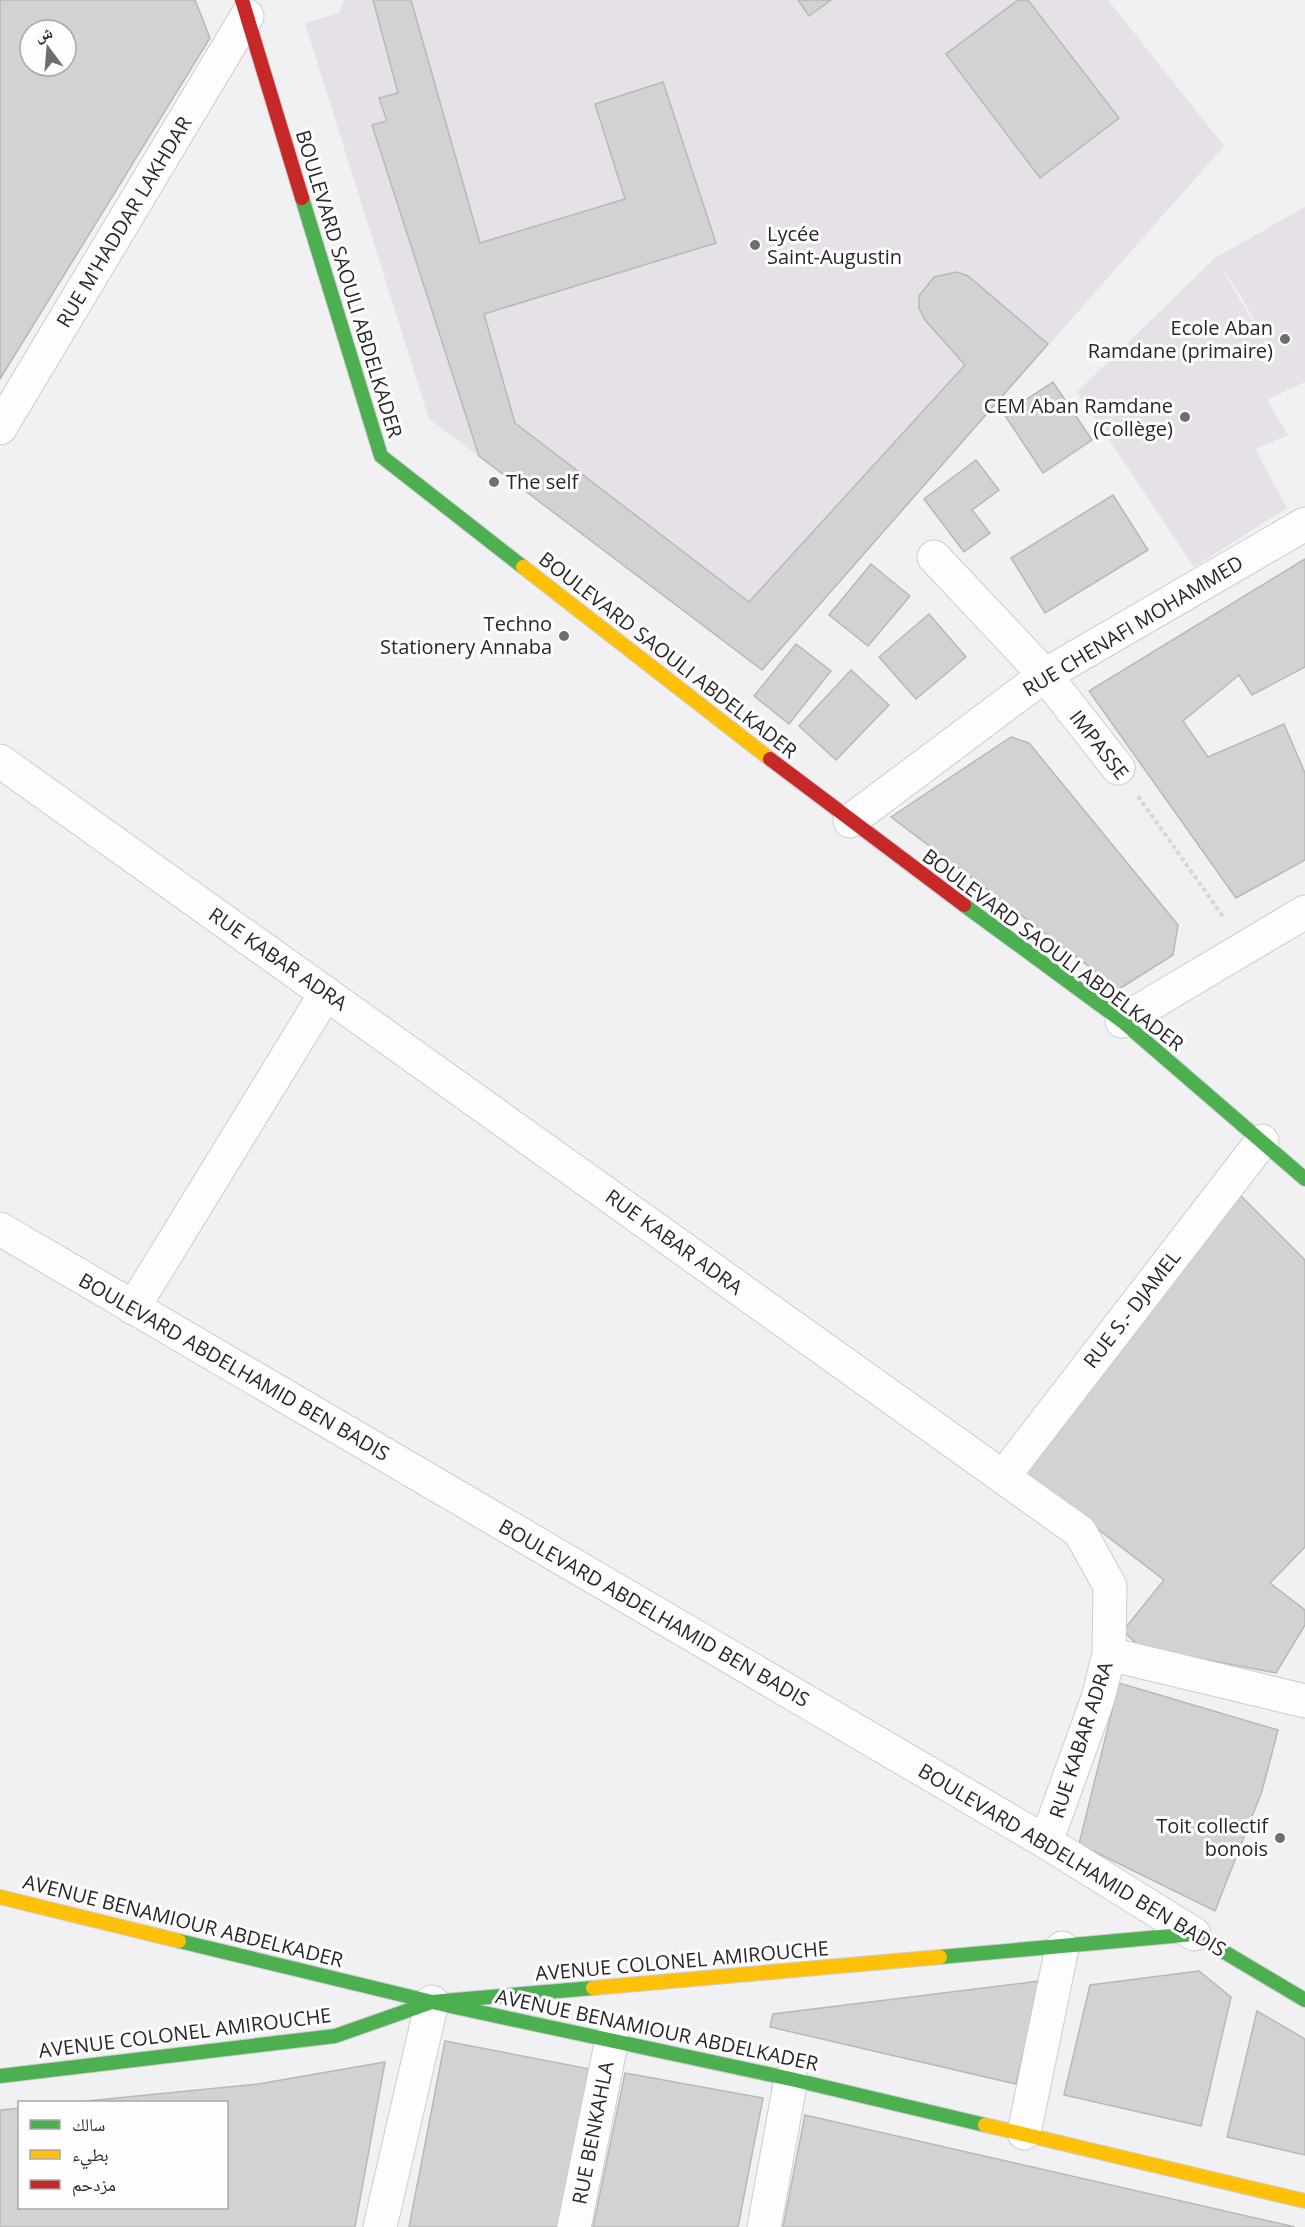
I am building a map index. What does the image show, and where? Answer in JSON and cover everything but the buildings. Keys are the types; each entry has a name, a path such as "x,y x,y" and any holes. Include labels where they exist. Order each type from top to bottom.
{"main road":[{"name":"BOULEVARD SAOULI ABDELKADER","path":"244,8 381,456 850,821 1122,1021 1305,1179"},
{"name":"AVENUE BENAMIOUR ABDELKADER","path":"0,1897 432,2002 791,2079 1305,2201"},
{"name":"AVENUE COLONEL AMIROUCHE","path":"0,2076 335,2036 432,2002 1062,1948 1194,1934"},
{"name":"BOULEVARD ABDELHAMID BEN BADIS","path":"1194,1934 1305,2000"}],"street":[{"name":"RUE M'HADDAR LAKHDAR","path":"0,428 244,8"},
{"name":"RUE CHENAFI MOHAMMED","path":"850,821 1045,675 1305,524"},
{"name":"IMPASSE","path":"934,557 1045,675 1118,768"},
{"name":"RUE KABAR ADRA","path":"0,761 1080,1532 1110,1586 1109,1654 1098,1698 1046,1842"},
{"path":"1122,1021 1305,912"},
{"path":"133,1308 326,993"},
{"name":"RUE S.- DJAMEL","path":"1003,1477 1262,1141"},
{"name":"BOULEVARD ABDELHAMID BEN BADIS","path":"0,1229 1046,1842 1194,1934"},
{"path":"1109,1654 1305,1701"},
{"path":"1023,2133 1062,1948"},
{"path":"380,2227 432,2002"},
{"name":"RUE BENKAHLA","path":"574,2227 612,2039"},
{"path":"764,2227 791,2079"}],"path":[{"name":"IMPASSE","path":"1118,768 1245,948"}],"shaded area":[{"name":"Lycée Saint-Augustin","path":"344,0 1108,0 1224,146 762,670 429,419 305,23 339,13"},
{"name":"CEM Aban Ramdane (Collège)","path":"1305,207 1305,382 1267,400 1288,435 1255,449 1287,508 1194,567 1077,392 1215,258","holes":["1222,268 1241,296 1277,363"]}],"traffic: fast":[{"path":"302,198 381,456 523,567"},
{"path":"964,905 1122,1021 1305,1179"},
{"path":"940,1957 1194,1934 1305,2000"},
{"path":"179,1941 432,2002 791,2079 985,2125"},
{"path":"0,2076 335,2036 432,2002 593,1988"}],"traffic: slow":[{"path":"523,567 770,759"},
{"path":"0,1897 179,1941"},
{"path":"593,1988 940,1957"},
{"path":"985,2125 1305,2201"}],"traffic: jam":[{"path":"242,0 302,198"},
{"path":"770,759 964,905"}],"place":[{"name":"Lycée Saint-Augustin","path":"755,245"},
{"name":"Ecole Aban Ramdane (primaire)","path":"1285,339"},
{"name":"CEM Aban Ramdane (Collège)","path":"1185,417"},
{"name":"The self","path":"494,482"},
{"name":"Techno Stationery Annaba","path":"564,636"},
{"name":"Toit collectif bonois","path":"1280,1838"}]}
